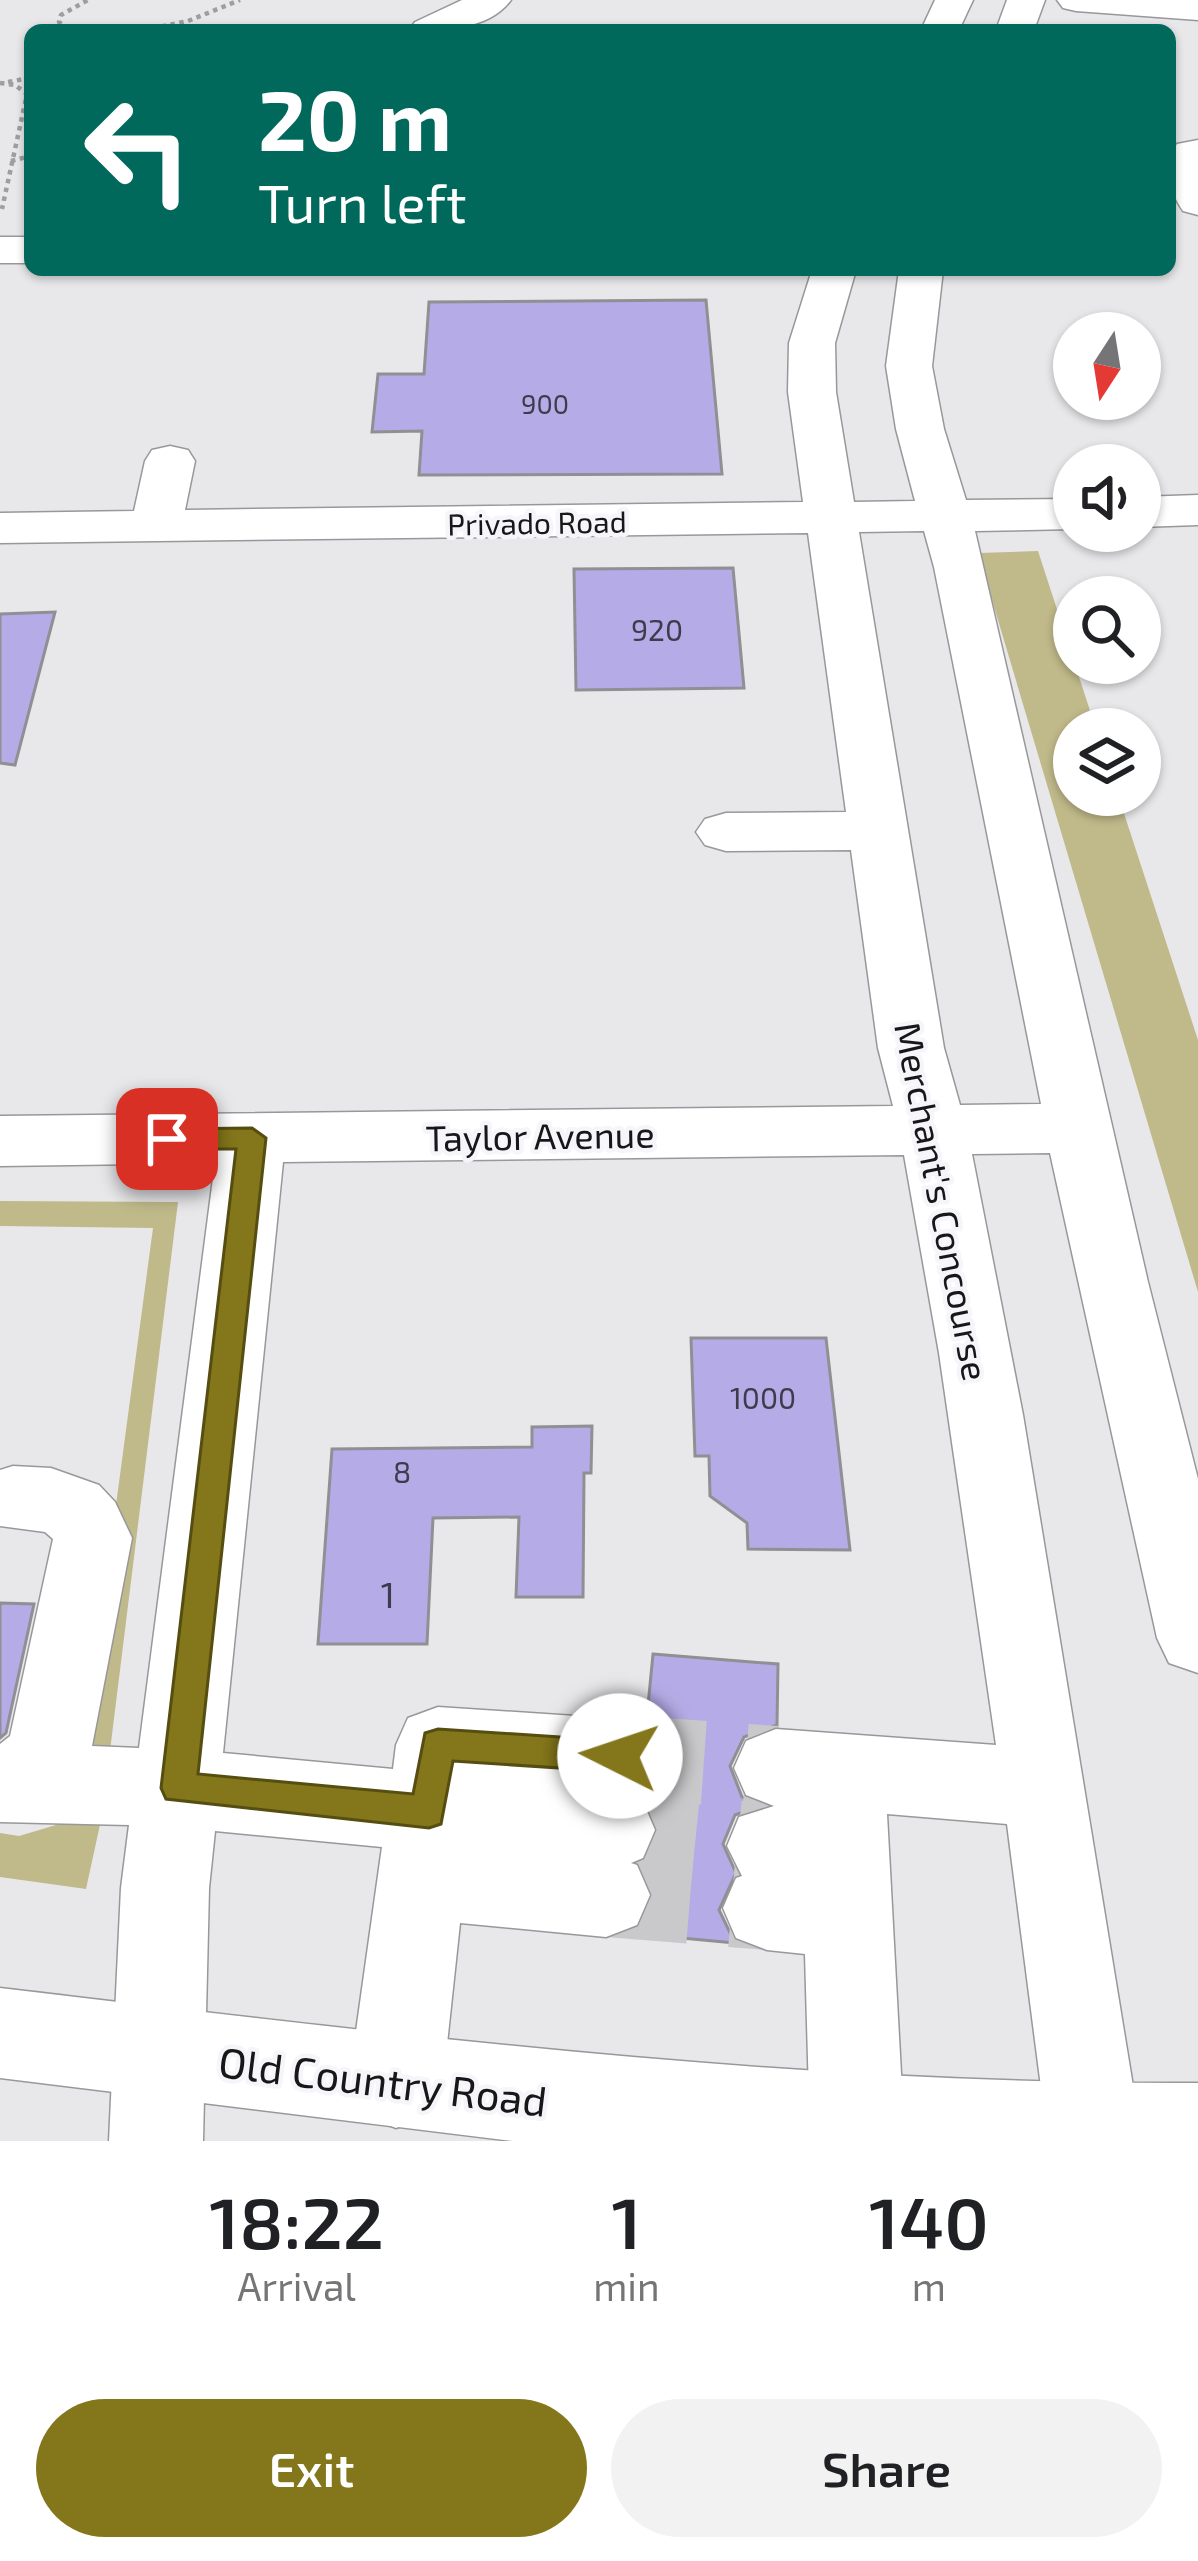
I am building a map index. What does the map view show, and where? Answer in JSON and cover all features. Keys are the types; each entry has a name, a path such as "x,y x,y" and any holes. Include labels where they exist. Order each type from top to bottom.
{"street":[{"path":"441,24 492,0"},
{"path":"1076,0 1198,9"},
{"path":"1198,152 1192,153 1185,177 1198,202"},
{"name":"Merchant's Concourse","path":"832,276 817,321 810,365 830,519 911,1048 934,1130 964,1282 1095,2138"},
{"path":"920,276 909,365 931,480 960,567 1198,1638"},
{"path":"155,526 170,461"},
{"path":"1161,511 1198,510"},
{"name":"Privado Road","path":"0,528 1053,515"},
{"path":"726,832 878,831"},
{"name":"Taylor Avenue","path":"0,1141 1081,1128"},
{"path":"156,2141 166,1888 252,1138"},
{"path":"9,1784 35,1771 49,1752 93,1538 87,1519 66,1504 50,1498 13,1498"},
{"path":"9,1784 179,1788 425,1845 613,1827 438,1744 425,1845 396,2081"},
{"path":"856,2129 808,1844 1045,1788"},
{"name":"Old Country Road","path":"0,2033 631,2112 856,2129 1095,2138 1198,2130"}],"path":[{"path":"61,24 62,15 88,0"},
{"path":"173,24 240,0"},
{"path":"0,216 13,128 24,104"},
{"path":"11,161 24,158"}],"shaded area":[{"path":"1038,551 1053,597 1053,684 1081,684 1089,708 1053,708 1053,805 978,553"},
{"path":"1056,816 1125,816 1198,1040 1198,1292"},
{"path":"0,1201 178,1202 108,1767 81,1767 153,1228 0,1226"},
{"path":"103,1811 86,1889 0,1877 0,1833 19,1836"}],"building":[{"path":"706,300 722,474 419,475 422,431 372,432 378,374 424,374 429,302"},
{"path":"733,568 744,688 576,690 574,569"},
{"path":"55,612 15,765 0,763 0,614"},
{"path":"691,1338 826,1338 850,1550 748,1549 747,1523 710,1496 709,1456 695,1456"},
{"path":"592,1426 591,1473 584,1473 583,1597 516,1597 519,1517 433,1518 427,1644 318,1644 332,1449 532,1447 532,1427"},
{"path":"0,1603 34,1604 6,1733 0,1738"},
{"path":"653,1654 778,1664 777,1725 744,1737 730,1766 742,1797 760,1806 735,1815 723,1844 736,1873 719,1910 735,1943 628,1933 641,1927 654,1897 641,1864 659,1832 647,1800 636,1794 654,1786 666,1755 654,1728 625,1716 647,1716"}],"tunnel":[{"path":"620,1757 776,1768"},
{"path":"612,1830 770,1846"},
{"path":"606,1895 767,1908"}],"route":[{"path":"167,1139 252,1138 179,1788 429,1812 438,1744 620,1756"}]}
